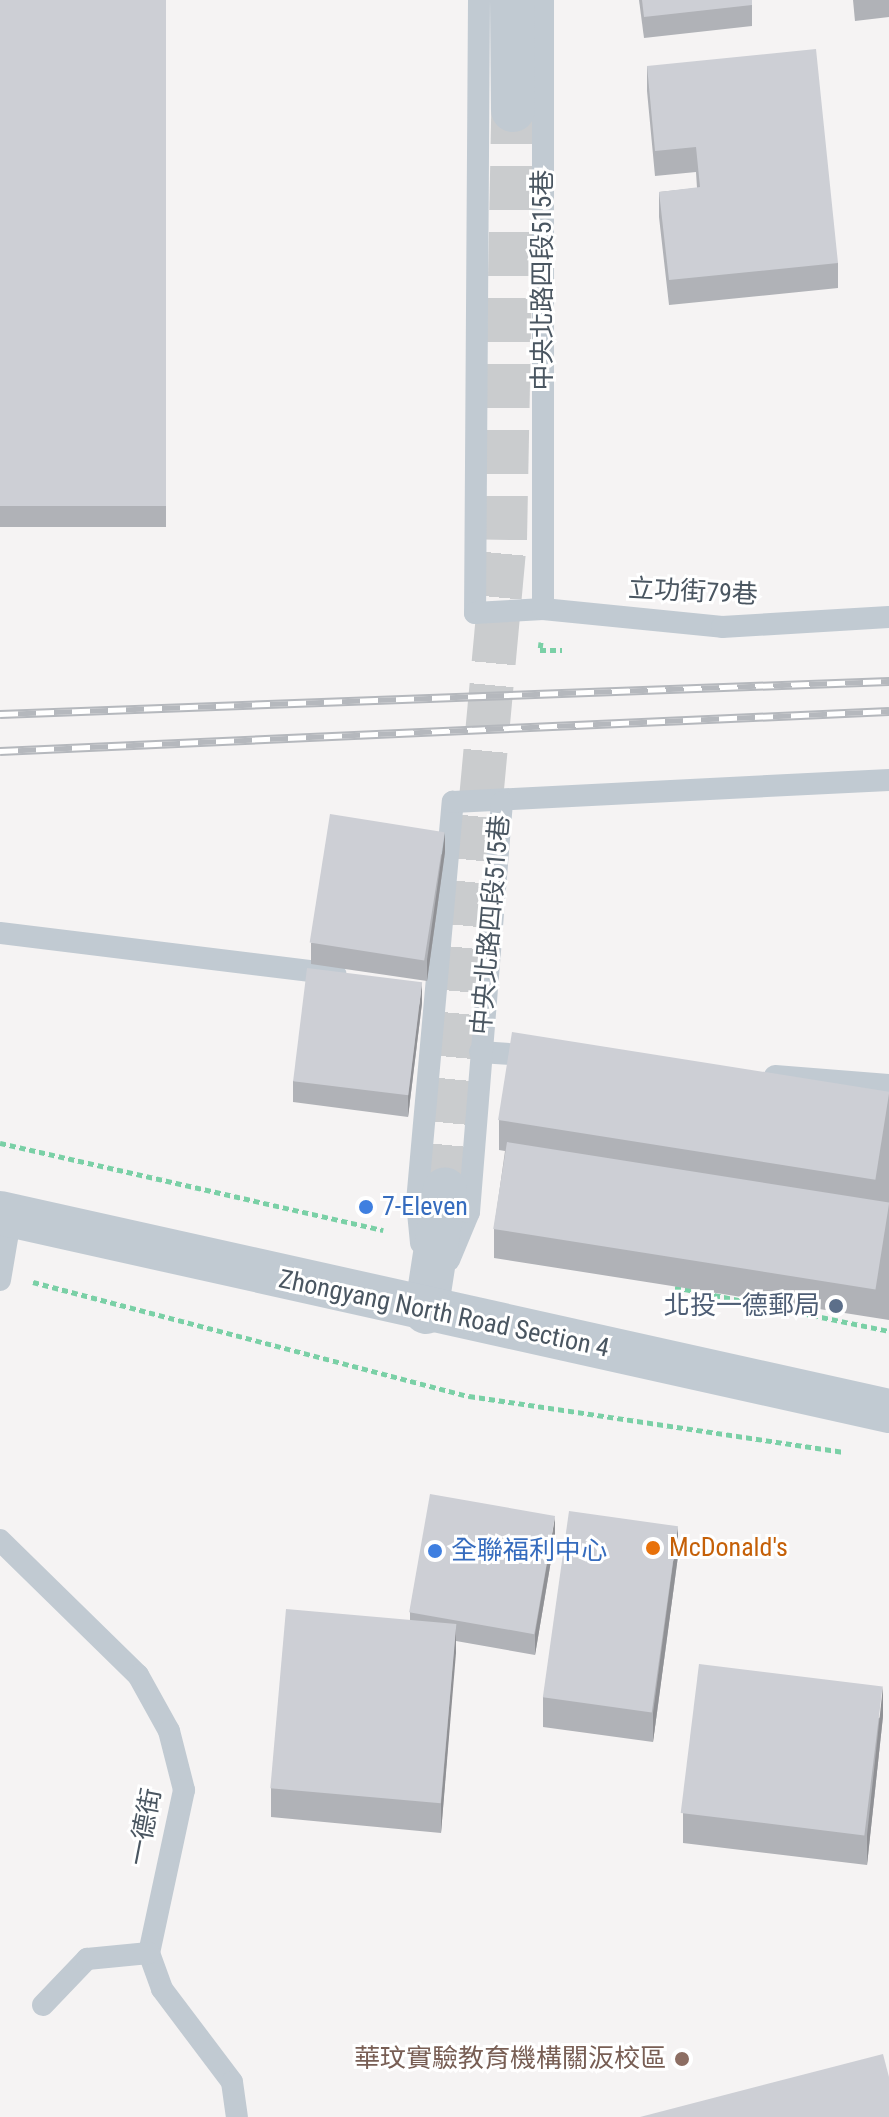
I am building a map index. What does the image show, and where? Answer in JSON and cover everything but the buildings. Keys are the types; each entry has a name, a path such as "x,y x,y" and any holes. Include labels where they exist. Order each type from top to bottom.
{"street":[{"path":"512,0 513,110"},
{"path":"426,1312 445,1189"},
{"name":"Zhongyang North Road Section 4","path":"6,1214 426,1312 889,1411"}],"lane":[{"name":"立功街79巷","path":"479,0 475,613 543,609 722,627 889,617"},
{"name":"中央北路四段515巷","path":"543,0 543,609"},
{"path":"502,802 889,780"},
{"name":"中央北路四段515巷","path":"453,802 502,802 469,1212 426,1312 417,1202 453,802"},
{"path":"0,933 359,977"},
{"path":"406,983 437,986"},
{"path":"480,1052 559,1058"},
{"path":"747,1074 889,1085"},
{"path":"6,1214 8,1279"},
{"name":"一德街","path":"0,1540 138,1675 169,1731 184,1790 149,1953"},
{"path":"43,2005 87,1959 149,1953 162,1989 232,2082 237,2117"}],"path":[{"path":"0,1143 383,1230"},
{"path":"8,1279 469,1396 860,1455"},
{"path":"661,1284 889,1331"}],"tunnel":[{"path":"445,1189 505,540 513,110"}],"railway":[{"path":"0,714 889,681"},
{"path":"0,751 889,711"}],"place":[{"name":"7-Eleven","path":"366,1207"},
{"name":"北投一德郵局","path":"836,1306"},
{"name":"McDonald's","path":"653,1548"},
{"name":"全聯福利中心","path":"435,1551"},
{"name":"華玟實驗教育機構關汳校區","path":"682,2059"}]}
